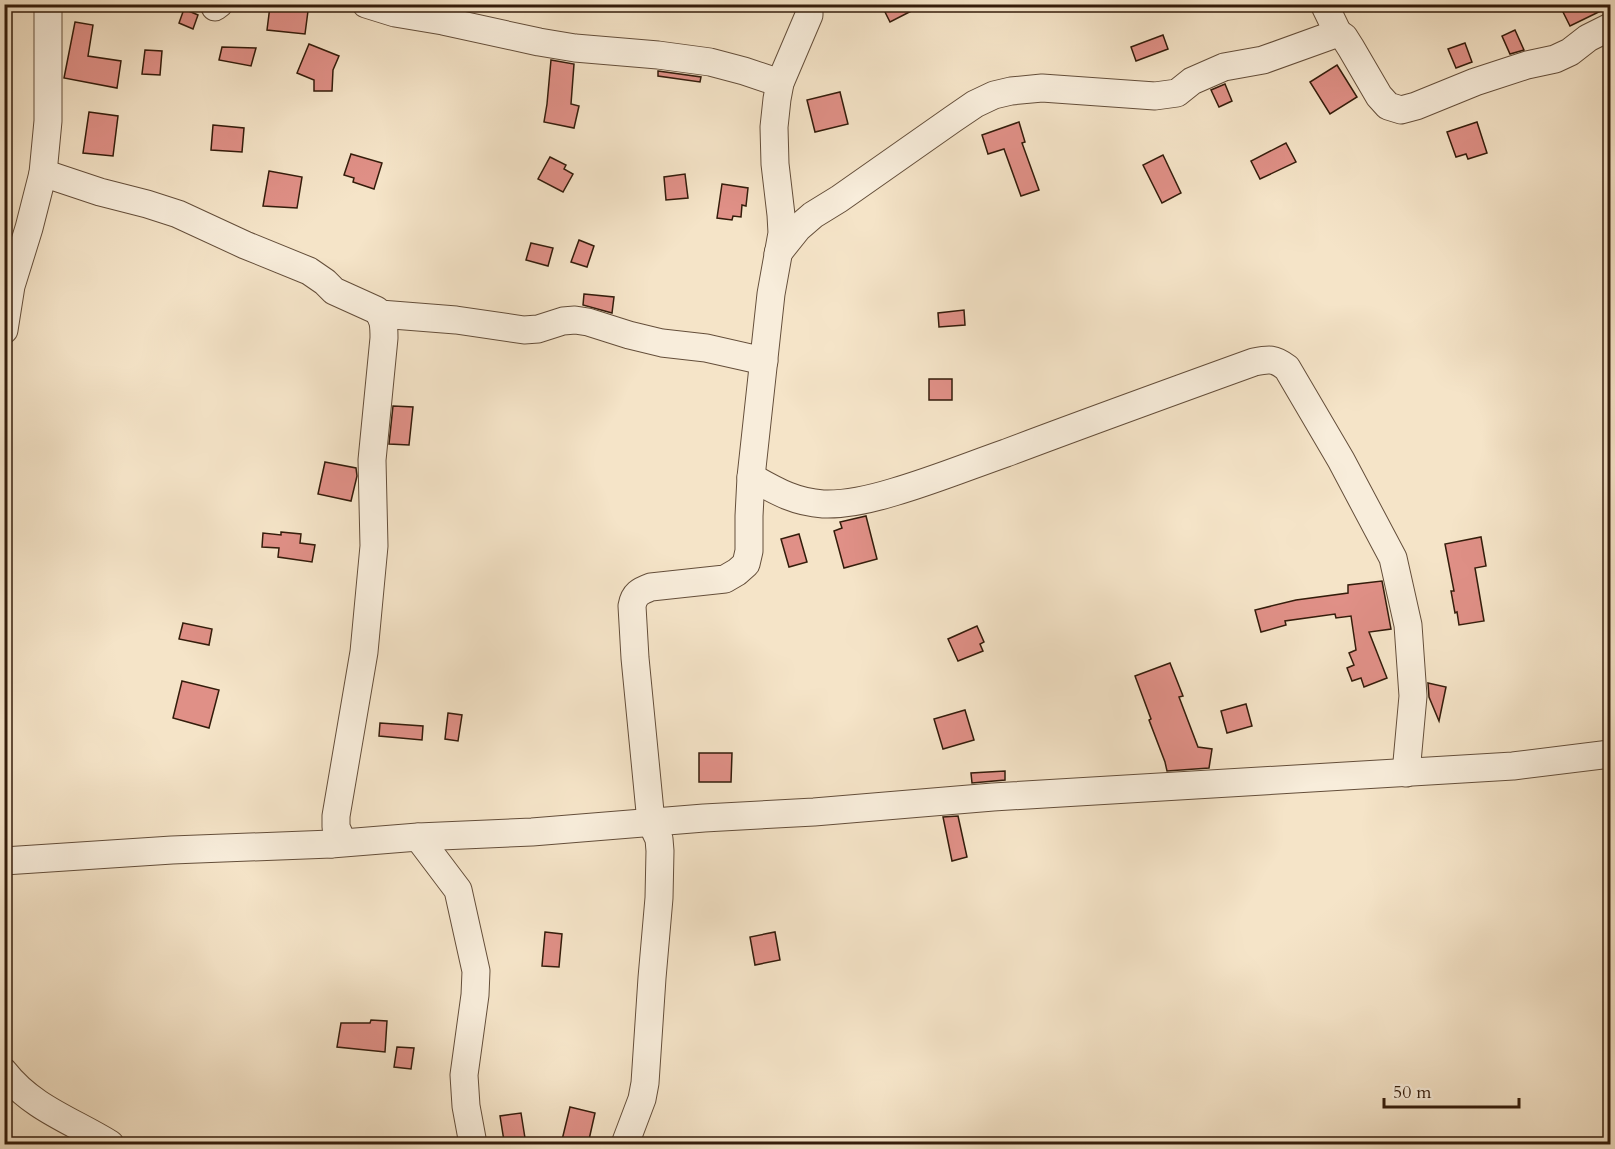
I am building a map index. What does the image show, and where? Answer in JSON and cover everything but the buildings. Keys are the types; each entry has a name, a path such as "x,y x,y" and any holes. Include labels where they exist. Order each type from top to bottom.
{"street":[{"path":"4,330 11,286 43,173 48,121 48,4"},
{"path":"366,4 395,13 574,48 710,62 780,83"},
{"path":"625,1144 642,1099 645,1083 660,862 659,839 651,822 632,606 634,598 640,591 651,586 725,579 746,564 749,551 751,477 771,294 782,233 774,127 780,83 809,15 809,4"},
{"path":"1324,4 1338,33 1352,48 1379,96 1388,106 1401,110 1474,82 1527,65 1556,59 1570,52 1588,38 1611,27"},
{"path":"778,253 798,228 813,215 975,104 994,95 1042,88 1155,96 1177,93 1192,81 1224,67 1263,60 1338,33"},
{"path":"43,173 178,214 309,271 334,291 380,314 456,320 524,330 575,320 662,343 706,348 764,362"},
{"path":"331,844 339,834 336,827 336,816 364,652 374,546 372,460 384,338 380,314"},
{"path":"751,477 788,498 804,501 844,504 870,499 912,487 1254,362 1278,360 1287,368 1341,460 1393,558 1408,625 1413,696 1406,773"},
{"path":"4,861 532,832 993,797 1513,766 1611,754"},
{"path":"418,837 458,890 476,972 464,1075 466,1106 473,1144"},
{"path":"4,1072 15,1086 34,1101 110,1144"}]}
